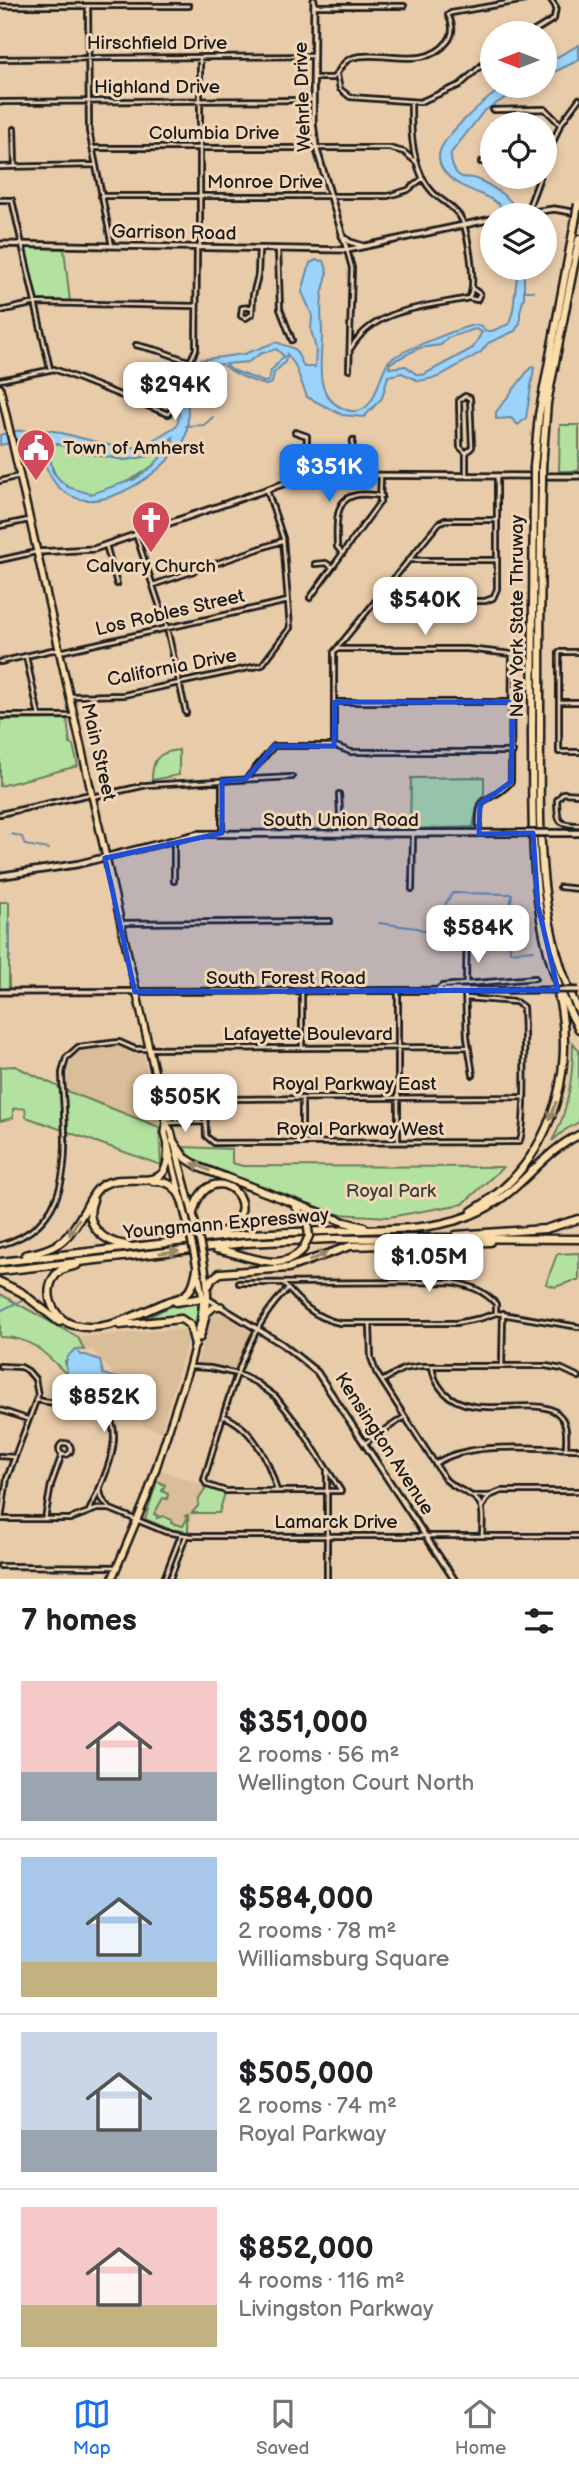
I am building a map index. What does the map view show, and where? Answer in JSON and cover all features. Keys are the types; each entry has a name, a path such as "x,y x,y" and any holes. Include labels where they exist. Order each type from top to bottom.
{"highway":[{"name":"New York State Thruway","path":"578,202 539,415 538,484 541,869 552,933 579,1012"},
{"name":"New York State Thruway","path":"538,467 547,403 579,239"},
{"name":"New York State Thruway","path":"538,484 533,865 540,919 552,967 579,1029"},
{"path":"455,1220 492,1198 506,1185 535,1152 551,1117 561,1083 565,1048 564,1020 552,967"},
{"path":"565,976 579,1000"},
{"path":"455,1220 494,1204 548,1155 579,1135"},
{"path":"171,1144 188,1162 344,1222 376,1229"},
{"path":"0,1261 60,1245 71,1234 92,1196 101,1186 153,1179 161,1175 168,1165 171,1144"},
{"path":"138,1246 113,1242 97,1230 90,1209 97,1194 110,1184 162,1181 177,1189 182,1200"},
{"path":"193,1213 199,1195 210,1186 228,1186 239,1196 242,1209 238,1220 227,1230 205,1238"},
{"path":"200,1248 222,1250 276,1263 292,1260 303,1250 309,1236 307,1221 298,1209 284,1199"},
{"path":"437,1238 545,1229 579,1219"},
{"name":"Youngmann Expressway","path":"0,1261 277,1232 421,1228 455,1220"},
{"path":"437,1238 579,1239"},
{"name":"Youngmann Expressway","path":"0,1271 200,1248 317,1240 437,1238"},
{"path":"209,1285 220,1273 288,1268 350,1246 468,1243 531,1238"},
{"path":"90,1261 62,1270 51,1285 50,1302 54,1311 71,1324 89,1326 119,1322 180,1298 205,1298"},
{"path":"180,1298 193,1284 197,1272"},
{"path":"0,1282 21,1292 70,1328 84,1329 179,1319 190,1325 195,1346"},
{"path":"116,1326 140,1318 167,1304 205,1298"}],"main road":[{"name":"Main Street","path":"0,388 3,417 12,442 165,1121 165,1133 193,1213 209,1285 190,1367"},
{"name":"South Union Road","path":"0,876 105,858 198,834 579,833"},
{"name":"Main Street","path":"112,1579 147,1496 207,1313 171,1144"},
{"path":"205,1298 205,1321"},
{"path":"207,1313 220,1306"}],"street":[{"path":"39,0 39,6"},
{"name":"Wehrle Drive","path":"314,0 316,147 347,250"},
{"path":"314,78 331,78 337,75 343,63 353,58 414,58 430,54 449,40 452,28 448,15 451,13 525,0"},
{"path":"549,21 555,17 556,7 551,0"},
{"path":"0,6 189,6"},
{"path":"88,6 89,131 112,246"},
{"path":"314,6 404,6"},
{"name":"Hirschfield Drive","path":"0,59 314,56"},
{"path":"0,380 54,369 167,414 175,406 181,380 196,349 200,57"},
{"path":"337,75 340,89 350,97 411,103 420,102 458,86 480,67"},
{"path":"557,134 579,99"},
{"name":"Highland Drive","path":"0,102 314,100"},
{"path":"411,103 411,133 416,162 433,195 456,212 464,225 473,289 469,298"},
{"path":"493,110 545,109 561,124"},
{"path":"14,129 15,166"},
{"name":"Columbia Drive","path":"92,148 390,148 404,152 416,162"},
{"path":"0,167 95,165"},
{"name":"Monroe Drive","path":"102,195 393,196 408,190 423,178"},
{"path":"0,200 12,200 50,370"},
{"path":"557,209 579,213"},
{"path":"349,370 352,268 347,250 480,222"},
{"path":"342,236 365,246"},
{"name":"Garrison Road","path":"0,244 347,250"},
{"path":"252,307 258,275 259,249"},
{"path":"278,249 280,309 292,340"},
{"path":"351,348 366,330 392,315 469,298 477,300 480,297 479,292 473,289"},
{"path":"0,311 36,303 197,306"},
{"path":"136,345 191,362"},
{"path":"466,453 460,447 460,400 465,396 470,398 472,447 466,453 466,475"},
{"path":"295,432 307,436 306,460 309,475"},
{"path":"349,475 353,440"},
{"path":"0,560 36,552 93,549 309,475 579,476"},
{"path":"310,598 380,502 381,475"},
{"path":"0,481 19,476"},
{"path":"376,601 488,601 494,596 497,589 497,476"},
{"name":"California Drive","path":"69,696 124,695 262,665 290,628 283,541 267,491"},
{"path":"343,553 337,547 339,510 349,497 354,495 382,496"},
{"path":"0,526 29,520"},
{"path":"334,746 334,652 442,521 497,520"},
{"path":"136,535 167,628 186,713"},
{"path":"153,585 283,541"},
{"path":"106,545 117,584"},
{"path":"408,560 497,560"},
{"path":"315,564 326,563 332,567"},
{"name":"Los Robles Street","path":"0,662 288,601"},
{"path":"338,649 467,649 510,653 513,657 511,782 481,804 478,813 479,834"},
{"path":"579,652 559,652 559,752 579,752"},
{"path":"26,656 39,716"},
{"path":"335,702 513,702"},
{"path":"559,702 579,702"},
{"path":"0,716 73,716"},
{"path":"246,779 274,746 334,746 351,752 513,752"},
{"path":"0,814 147,785 292,777"},
{"path":"222,781 222,833"},
{"path":"579,794 564,793 557,800 561,823 579,825"},
{"path":"339,794 341,834"},
{"path":"412,889 413,835"},
{"path":"174,841 174,881"},
{"path":"560,887 579,889"},
{"path":"466,934 485,935 488,931 487,915 467,916 466,934 466,984"},
{"path":"120,923 330,921"},
{"name":"South Forest Road","path":"436,991 442,986 535,978"},
{"name":"South Forest Road","path":"0,992 579,990"},
{"path":"398,991 398,1143"},
{"path":"466,991 468,1047 473,1075"},
{"path":"302,992 302,1048"},
{"path":"466,998 522,1004 523,1097"},
{"name":"Lafayette Boulevard","path":"0,1245 23,1237 37,1226 52,1210 59,1194 64,1168 62,1073 69,1054 81,1046 119,1042 135,1049 468,1047"},
{"name":"Royal Parkway East","path":"205,1120 206,1104 212,1099 523,1097"},
{"name":"Royal Parkway West","path":"205,1120 206,1136 214,1143 519,1142 523,1132 523,1097"},
{"path":"302,1098 302,1143"},
{"path":"165,1121 205,1120"},
{"path":"239,1283 451,1282 486,1295 496,1304 496,1313"},
{"path":"283,1283 309,1311 328,1321 370,1324 456,1323 503,1313 579,1326"},
{"path":"190,1367 238,1374 266,1389 288,1410 341,1491 226,1491 205,1483 204,1480 238,1374 273,1306 289,1290"},
{"name":"Kensington Avenue","path":"205,1298 260,1328 298,1355 317,1373 454,1579"},
{"path":"502,1366 503,1313"},
{"path":"370,1324 372,1362 382,1381 450,1484 474,1496 482,1507"},
{"path":"0,1366 21,1367 28,1371 37,1384 37,1400 27,1419 14,1457 5,1487 0,1519 74,1518 88,1512 110,1509"},
{"path":"382,1381 408,1368 432,1366 549,1366 579,1377"},
{"path":"432,1366 438,1384 448,1396 460,1403 477,1408 544,1408 555,1411 565,1424 566,1450"},
{"path":"37,1400 97,1411 110,1419 116,1436 100,1488 88,1512"},
{"path":"0,1410 27,1419"},
{"path":"224,1416 237,1423 255,1441 277,1491"},
{"path":"365,1443 405,1417"},
{"path":"435,1464 451,1454 475,1449 579,1450"},
{"path":"45,1519 51,1485 62,1454"},
{"path":"0,1456 14,1457"},
{"path":"327,1469 327,1579"},
{"path":"100,1488 103,1500 110,1509"},
{"path":"474,1496 489,1496 501,1491 579,1491"},
{"path":"482,1536 482,1507 489,1496"},
{"name":"Lamarck Drive","path":"110,1509 166,1532 184,1535 579,1535"},
{"path":"164,1579 184,1535"},
{"path":"170,1579 184,1535"},
{"path":"0,1566 117,1567"}],"highlighted area":[{"path":"335,702 513,702 511,782 480,804 479,834 533,833 538,906 558,990 135,992 105,858 222,833 222,781 246,779 274,746 334,746"}],"shaded area":[{"path":"124,1046 143,1054 159,1127 67,1091 68,1067 73,1056 81,1050"},
{"path":"214,1309 253,1333 234,1369 197,1363"},
{"path":"184,1329 189,1335 161,1431 144,1426 127,1389 92,1350 84,1350 78,1337"},
{"path":"161,1470 225,1493 219,1513 192,1513 190,1532 169,1529 145,1519"}],"green space":[{"path":"25,248 64,249 70,302 37,301"},
{"path":"560,425 579,425 579,471 559,471"},
{"path":"173,437 163,456 139,475 110,489 87,494 71,489 58,479 46,443 48,441 85,453 125,460 158,452"},
{"path":"67,719 70,744 73,745 78,766 0,786 0,720"},
{"path":"179,750 179,775 152,780 153,767 158,758"},
{"path":"484,777 484,794 478,802 473,827 410,829 411,778"},
{"path":"0,902 9,902 9,989 0,989"},
{"path":"573,1043 579,1050 579,1122 552,1141 569,1094"},
{"path":"15,1066 67,1091 159,1127 161,1165 26,1117 25,1108 13,1109 13,1118 0,1121 0,1067"},
{"name":"Royal Park","path":"183,1147 232,1149 232,1163 243,1166 503,1167 463,1204 389,1217 337,1214 193,1160"},
{"path":"579,1253 579,1281 555,1287 546,1284 557,1254"},
{"path":"0,1294 78,1337 84,1350 76,1349 65,1361 68,1376 38,1348 21,1340 0,1337"},
{"path":"199,1302 194,1333 188,1321 138,1322 171,1306"},
{"path":"157,1481 165,1485 162,1491 168,1494 154,1514 157,1518 163,1516 172,1520 171,1523 183,1526 187,1519 185,1516 188,1515 188,1532 169,1529 145,1519"},
{"path":"207,1487 225,1493 219,1513 192,1513 198,1506"}],"water":[{"path":"579,45 579,60 557,71 557,57"},
{"path":"489,98 505,98 480,112 480,116 451,153 451,160 459,175 480,181 480,189 495,189 512,203 497,203 457,183 445,172 439,161 441,149 447,139"},
{"path":"316,260 324,261 327,271 321,306 322,384 331,401 349,411 355,411 368,405 385,367 394,357 460,329 480,325 485,331 492,331 509,324 517,280 524,280 520,323 515,331 488,343 481,352 438,377 419,381 402,373 388,376 382,398 364,417 342,415 307,397 295,365 287,354 285,362 274,373 272,383 266,385 243,377 231,371 222,364 204,369 196,374 189,388 187,426 182,445 149,476 107,498 79,499 59,488 31,439 0,445 0,435 13,431 50,430 120,448 137,447 176,426 184,380 199,360 244,354 276,342 295,349 304,367 315,367 312,315 302,292 310,263","holes":["475,329 482,332 473,348 423,375 416,374 406,366 389,368 390,363 419,348 441,345 447,338","276,349 284,356 271,371 269,381 264,382 230,369 226,364 248,362 260,354","173,437 173,443 153,466 135,479 91,494 68,487 59,479 53,472 46,443 48,441 125,460 158,452"]},
{"path":"531,367 534,368 526,418 518,425 511,418 496,419 496,412"},
{"path":"76,1349 81,1355 100,1360 103,1374 126,1383 116,1387 103,1381 77,1382 68,1376 66,1361"}],"waterway":[{"path":"525,291 534,291"},
{"path":"186,426 204,425 213,417"},
{"path":"12,834 22,837 25,845 49,849"},
{"path":"379,923 417,928 439,937 439,920 452,893 512,894 509,914 510,952 534,950"},
{"path":"10,922 10,958"},
{"path":"0,1311 22,1300"}],"place":[{"name":"Town of Amherst","path":"36,482"},
{"name":"Calvary Church","path":"151,554"}]}
